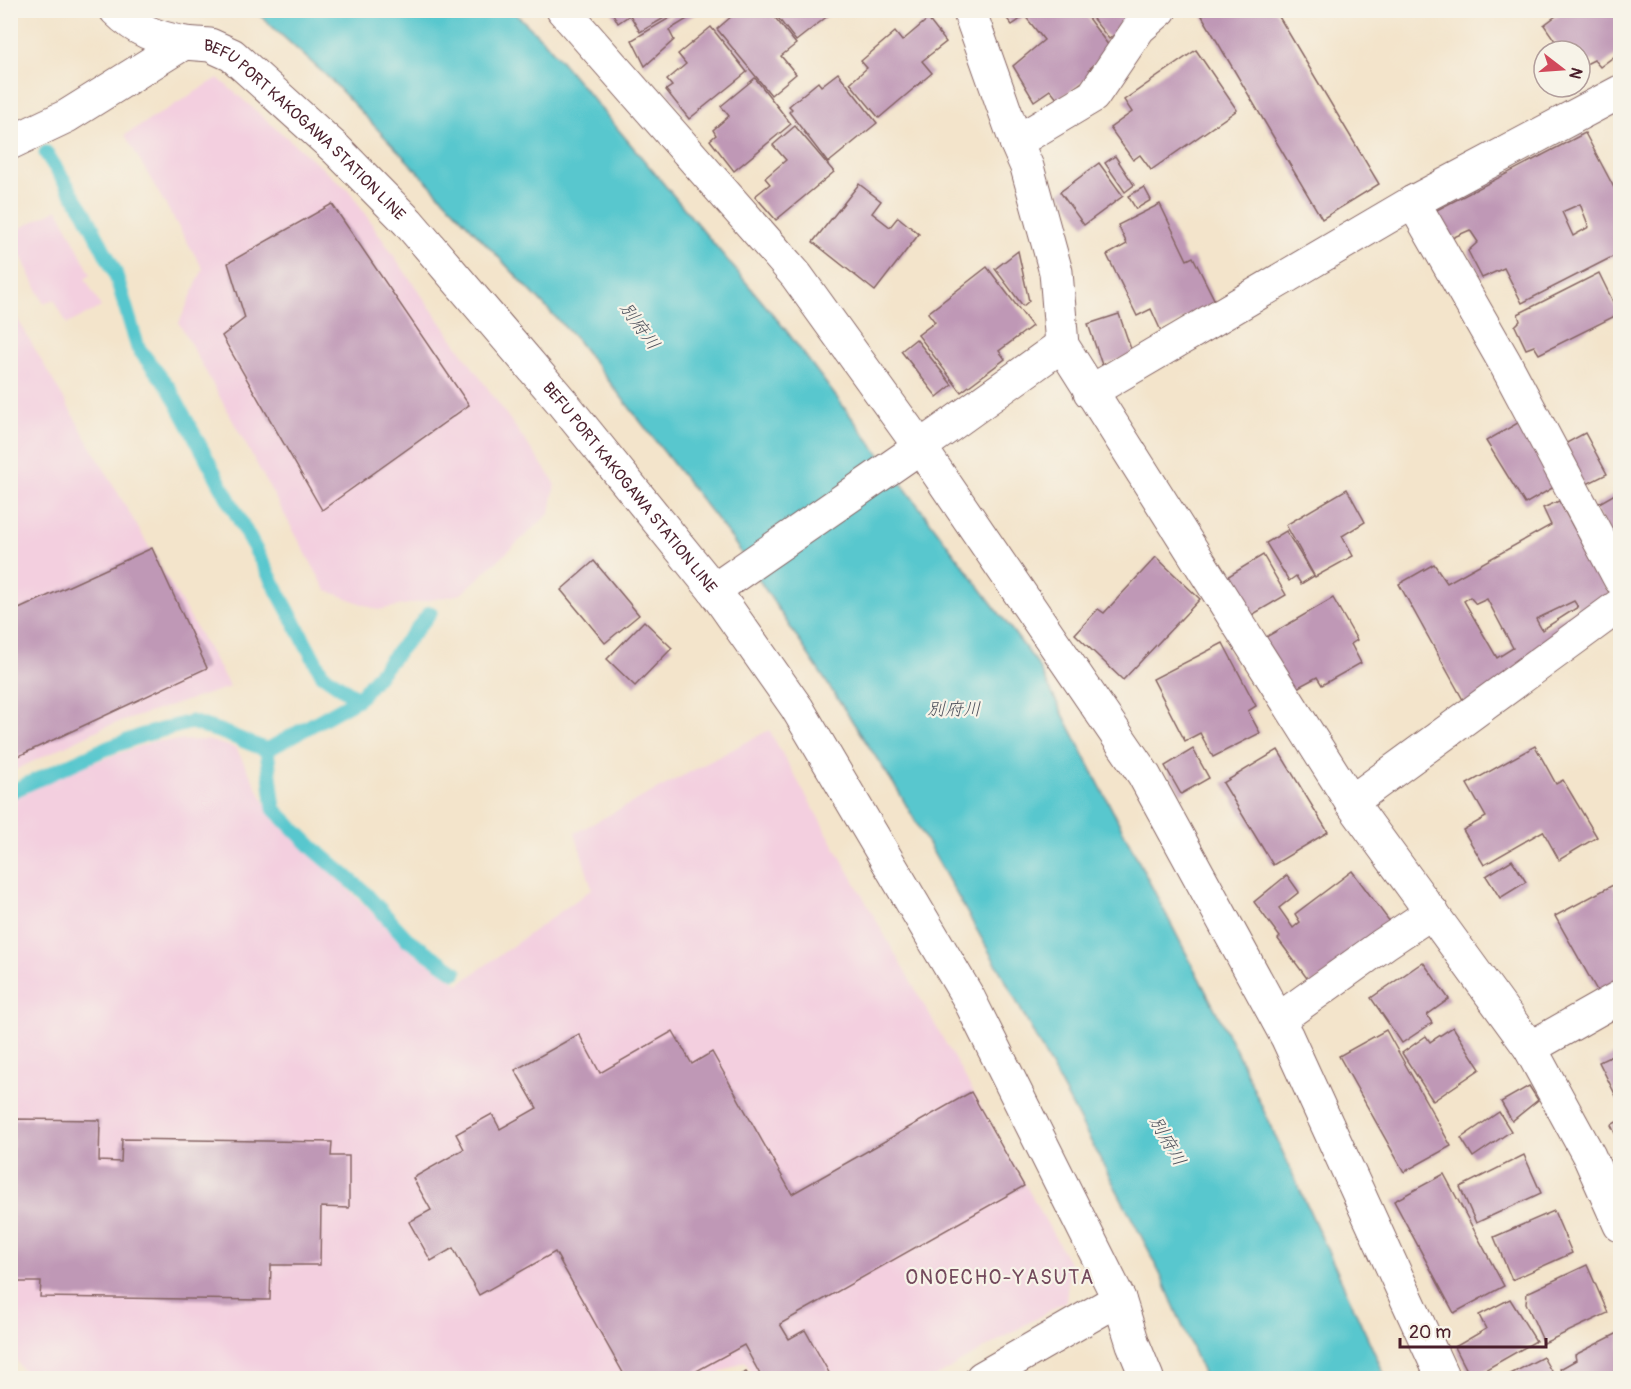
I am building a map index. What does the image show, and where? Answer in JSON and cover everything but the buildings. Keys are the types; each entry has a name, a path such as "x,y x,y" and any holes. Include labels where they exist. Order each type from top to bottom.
{"street":[{"path":"116,10 130,24 155,37 184,43"},
{"path":"563,10 796,275 912,453 1144,775 1278,1020 1443,1378"},
{"path":"969,10 1016,142 1027,166 1056,272 1062,345 1351,802 1530,1048 1589,1156 1620,1226"},
{"path":"1016,142 1094,96 1138,28 1160,10"},
{"name":"BEFU PORT KAKOGAWA STATION LINE","path":"10,143 67,116 184,43 210,45 232,55 336,149 408,222 723,583 912,453 1062,345"},
{"path":"1090,392 1413,202 1620,92"},
{"path":"1413,202 1505,363 1620,579"},
{"path":"723,583 968,997 1119,1299 1133,1344 1147,1378"},
{"path":"1351,802 1620,605"},
{"path":"1278,1020 1432,912"},
{"path":"1530,1048 1620,997"},
{"path":"982,1378 1119,1299"}],"shaded area":[{"path":"218,78 350,192 555,483 550,513 461,594 378,610 326,590 179,323 203,269 125,135"},
{"path":"58,209 91,275 85,278 101,307 67,324 54,299 44,304 11,235"},
{"path":"10,306 230,687 104,727 11,772"},
{"path":"769,730 1070,1264 1066,1301 934,1378 755,1378 745,1361 709,1378 27,1378 11,1351 11,800 69,771 154,741 207,740 236,748 274,820 411,951 459,984 592,889 575,833"}],"water":[{"name":"別府川","path":"255,11 513,11 546,43 785,329 1036,662 1235,1048 1386,1378 1205,1378 1155,1262 1004,978 897,789 732,539 576,339 330,79"}],"waterway":[{"path":"46,153 85,213 115,272 138,348 169,388 322,674 358,699"},
{"path":"430,613 358,699 267,750 274,809 313,848 363,891 407,939 455,972"},
{"path":"10,792 100,751 143,735 191,722 267,750"}],"district":[{"name":"ONOECHO-YASUTA","path":"1000,1277"}]}
